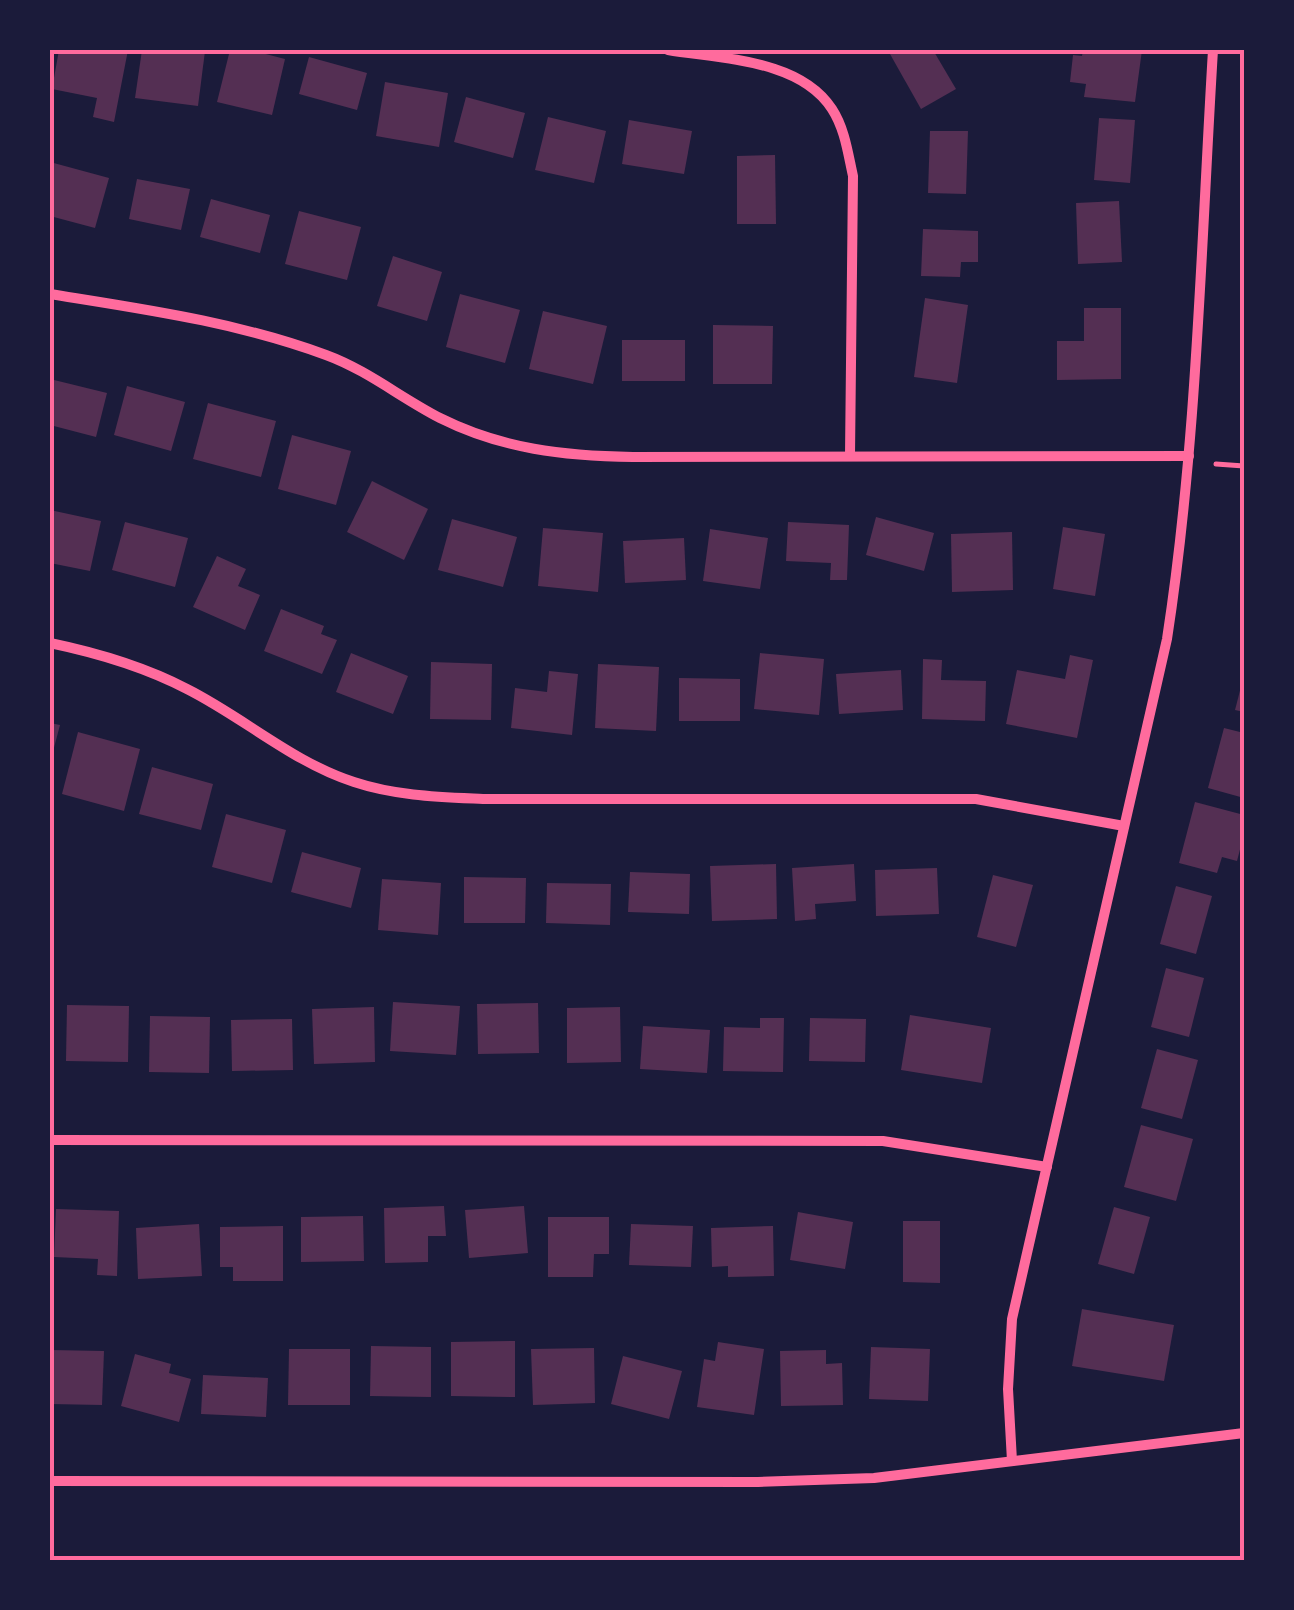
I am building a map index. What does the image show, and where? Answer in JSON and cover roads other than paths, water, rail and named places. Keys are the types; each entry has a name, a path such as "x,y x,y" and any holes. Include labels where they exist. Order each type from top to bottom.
{"street":[{"path":"668,50 754,64 796,77 819,93 842,130 853,176 850,456"},
{"path":"1012,1460 1008,1389 1012,1319 1167,639 1180,550 1213,50"},
{"path":"50,294 211,321 326,355 372,376 440,418 528,450 602,457 1189,456"},
{"path":"50,642 116,658 187,688 319,767 354,782 413,795 483,799 976,799 1124,826"},
{"path":"50,1140 882,1140 1046,1167"},
{"path":"50,1481 758,1482 874,1478 1244,1432"}]}
